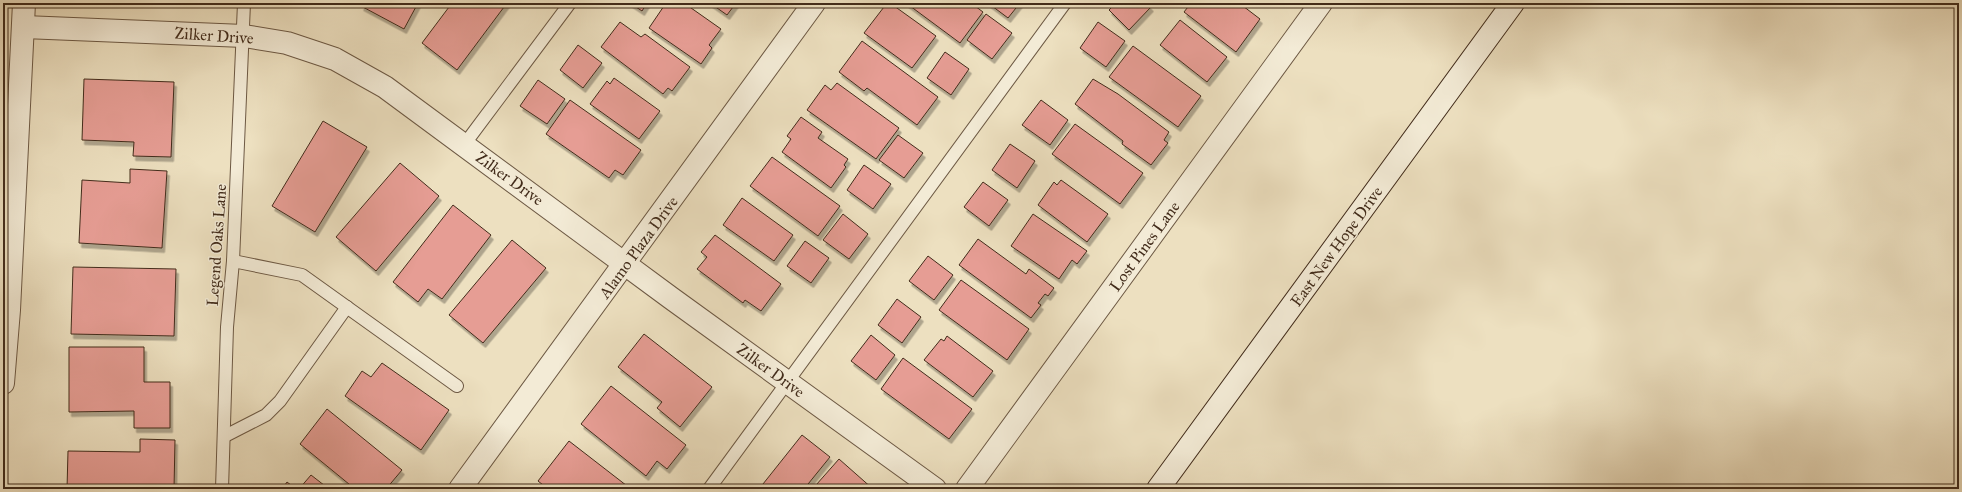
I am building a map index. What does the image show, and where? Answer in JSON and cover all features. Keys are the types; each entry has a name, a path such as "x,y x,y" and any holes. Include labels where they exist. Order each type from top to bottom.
{"street":[{"path":"3,383 9,310 24,3"},
{"name":"Alamo Plaza Drive","path":"460,489 814,3"},
{"name":"Lost Pines Lane","path":"967,489 1321,3"},
{"name":"East New Hope Drive","path":"1158,489 1513,3"},
{"name":"Zilker Drive","path":"24,27 244,36 287,43 335,59 384,87 934,489"}],"lane":[{"name":"Legend Oaks Lane","path":"222,489 225,436 227,327 233,261 244,36 244,3"},
{"path":"464,146 570,3"},
{"path":"709,489 1065,3"},
{"path":"233,261 302,275 457,386"},
{"path":"225,436 266,415 280,401 347,307"}],"building":[{"path":"363,3 418,3 404,29 361,6"},
{"path":"452,3 507,3 457,70 422,43"},
{"path":"630,3 647,3 642,11"},
{"path":"666,3 684,3 721,29 709,45 712,48 701,64 649,28"},
{"path":"710,3 736,3 727,15"},
{"path":"887,3 890,3 936,36 912,68 864,33"},
{"path":"906,3 971,3 983,12 960,43"},
{"path":"988,3 1020,3 1008,18"},
{"path":"1116,3 1147,3 1151,7 1129,30 1109,10"},
{"path":"1191,3 1239,3 1260,19 1236,52 1184,12"},
{"path":"986,14 1012,33 992,59 967,40"},
{"path":"1180,20 1227,57 1207,82 1160,45"},
{"path":"620,22 641,37 645,34 690,67 672,91 668,88 663,94 601,47"},
{"path":"1098,22 1125,41 1106,67 1080,48"},
{"path":"862,41 938,97 917,125 867,88 864,91 839,72"},
{"path":"578,45 602,63 583,88 560,70"},
{"path":"1133,46 1201,96 1178,127 1109,77"},
{"path":"945,52 969,69 951,95 927,78"},
{"path":"614,78 660,111 639,139 590,104 607,81 610,84"},
{"path":"84,79 174,82 171,157 133,156 134,142 82,140"},
{"path":"1093,79 1118,94 1169,132 1164,140 1168,143 1151,165 1122,144 1123,141 1075,104"},
{"path":"538,80 565,99 547,124 520,106"},
{"path":"837,83 899,128 876,159 807,110 825,85 831,90"},
{"path":"570,100 641,150 623,175 615,170 609,178 546,134"},
{"path":"1041,100 1068,120 1050,145 1022,125"},
{"path":"801,117 822,132 818,138 848,159 844,165 846,167 831,188 782,152 791,139 787,136"},
{"path":"323,121 367,147 315,232 272,206"},
{"path":"1075,124 1143,173 1120,204 1052,154"},
{"path":"898,135 923,153 904,178 879,160"},
{"path":"1010,144 1035,161 1017,188 992,170"},
{"path":"772,157 840,206 818,236 750,186"},
{"path":"400,163 439,196 376,271 336,237"},
{"path":"864,165 891,184 873,209 847,190"},
{"path":"130,169 167,171 162,248 79,243 82,180 130,183"},
{"path":"1061,180 1108,214 1087,242 1038,205 1054,182 1057,185"},
{"path":"983,182 1008,200 989,226 964,207"},
{"path":"742,198 793,235 774,261 723,225"},
{"path":"453,205 491,235 442,299 428,289 418,302 393,282"},
{"path":"843,214 868,234 849,259 823,240"},
{"path":"1033,214 1087,251 1077,264 1072,260 1059,279 1011,246"},
{"path":"715,235 781,284 761,311 745,300 743,303 697,269 707,257 701,252"},
{"path":"978,239 1026,274 1029,269 1054,288 1048,296 1045,294 1038,303 1041,305 1031,318 959,265"},
{"path":"512,240 546,268 483,343 449,315"},
{"path":"805,241 829,258 811,283 787,266"},
{"path":"928,256 953,275 934,300 909,281"},
{"path":"73,267 176,269 174,336 71,334"},
{"path":"961,280 1029,329 1007,360 939,310"},
{"path":"897,299 921,317 902,343 878,325"},
{"path":"644,334 712,387 680,427 657,408 662,402 618,367"},
{"path":"871,335 895,355 876,380 851,361"},
{"path":"947,336 993,371 973,397 924,360 941,339 944,341"},
{"path":"69,347 144,347 144,382 170,382 170,428 134,428 134,411 69,412"},
{"path":"903,358 972,409 949,439 881,389"},
{"path":"382,363 449,410 421,450 345,396 362,371 371,377"},
{"path":"611,386 686,445 667,469 657,461 646,476 581,424"},
{"path":"327,409 402,470 386,489 355,489 300,444"},
{"path":"802,435 830,457 804,489 759,489"},
{"path":"140,439 175,440 174,489 67,489 68,451 140,452"},
{"path":"569,441 631,489 548,489 538,481"},
{"path":"839,459 873,489 821,489 816,485"},
{"path":"311,475 329,489 299,489"},
{"path":"287,482 296,489 282,489"}]}
